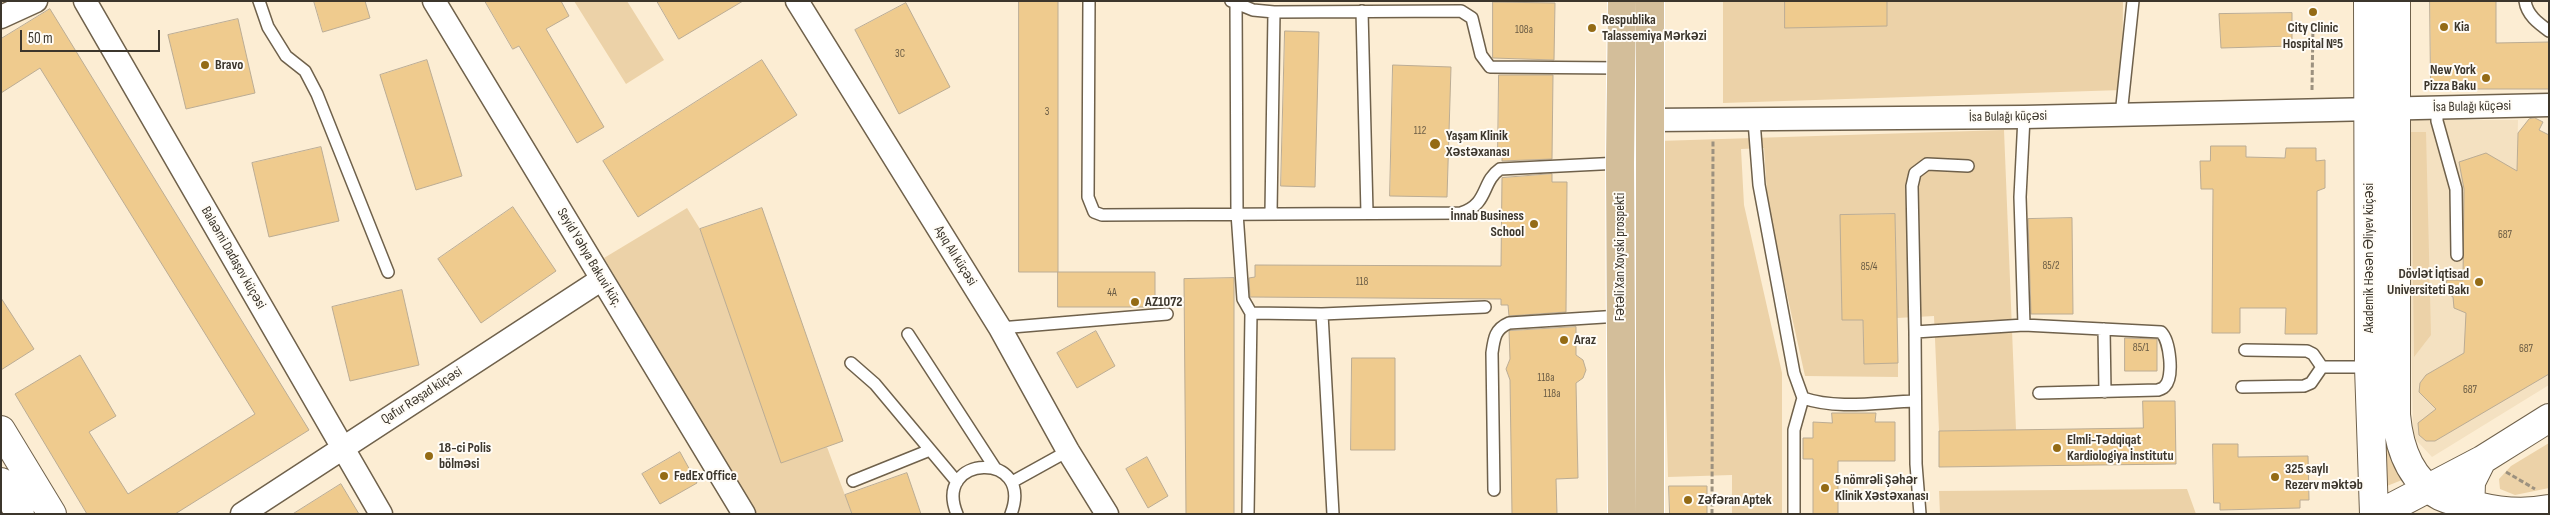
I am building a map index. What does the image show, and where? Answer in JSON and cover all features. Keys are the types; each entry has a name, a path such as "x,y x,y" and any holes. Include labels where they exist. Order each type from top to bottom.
{"main road":[{"name":"Fətəli Xan Xoyski prospekti","path":"1650,1 1650,514"},
{"name":"Akademik Həsən Əliyev küçəsi","path":"2368,1 2369,367 2374,514"},
{"name":"Akademik Həsən Əliyev küçəsi","path":"2396,1 2396,416 2399,440 2405,456 2414,473 2435,492"},
{"name":"Fətəli Xan Xoyski prospekti","path":"1619,4 1621,68 1620,316 1622,514"},
{"path":"2469,511 2471,482 2493,466 2549,418"},
{"path":"1,430 52,514"},
{"path":"2379,514 2415,496 2435,492 2493,466"},
{"path":"1,482 20,514"},
{"path":"2435,492 2469,511 2519,512 2544,500"}],"street":[{"path":"1,17 36,1"},
{"name":"Balaəmi Dadaşov küçəsi","path":"86,1 381,514"},
{"name":"Seyid Yəhya Bakuvi küç.","path":"434,1 744,514"},
{"name":"Aşıq Alı küçəsi","path":"797,1 1000,328 1068,451 1107,514"},
{"name":"İsa Bulağı küçəsi","path":"1649,120 2024,117 2549,105"},
{"name":"Qafur Rəşad küçəsi","path":"242,514 602,279"}],"lane":[{"path":"259,1 273,35 286,56 305,71 317,94 388,272"},
{"path":"1089,1 1088,197 1094,212 1102,215 1461,213 1472,210 1481,201 1494,174 1500,170 1620,163"},
{"path":"2121,115 2132,1"},
{"path":"2525,1 2526,9 2537,23 2549,31"},
{"path":"1248,514 1251,313 1243,299 1236,213 1235,2 1253,10 1274,12 1461,11 1468,13 1472,18 1481,55 1490,67 1621,68"},
{"path":"1362,11 1367,213"},
{"path":"1271,213 1274,12"},
{"path":"2437,108 2437,121 2456,188 2458,255"},
{"path":"2024,117 2020,196 2024,325"},
{"path":"1754,120 1759,185 1794,373 1804,398 1794,430 1794,514"},
{"path":"1920,514 1915,401 1912,186 1915,173 1927,164 1968,166"},
{"path":"1251,313 1322,314 1484,307"},
{"path":"1000,328 1167,314"},
{"path":"1322,314 1333,514"},
{"path":"1494,490 1492,353 1494,338 1499,328 1510,323 1620,316"},
{"path":"1915,332 2024,325 2161,332 2167,338 2170,349 2165,386 2158,390 2039,393"},
{"path":"2104,329 2105,392"},
{"path":"908,334 995,468"},
{"path":"2245,350 2307,351 2313,354 2322,367"},
{"path":"851,363 876,384 957,482"},
{"path":"2322,367 2369,367"},
{"path":"2242,387 2304,386 2311,383 2322,367"},
{"path":"1804,398 1818,403 1843,404 1915,401"},
{"path":"853,481 930,450"},
{"path":"1012,482 1068,451"},
{"path":"957,514 953,503 953,492 957,482 964,473 973,468 984,466 995,468 1005,474 1012,482 1016,510"}],"path":[{"path":"2312,90 2313,22"},
{"path":"1712,514 1714,120"},
{"path":"2493,466 2544,500"}],"shaded area":[{"path":"574,1 627,1 664,60 626,84"},
{"path":"1723,1 2123,1 2122,90 1723,103"},
{"name":"Dövlət İqtisad Universiteti Bakı","path":"2407,120 2518,120 2517,162 2549,179 2549,385 2432,457 2416,440 2413,430"},
{"path":"2004,130 2016,430 1939,431 1934,316 1897,318 1895,214 1841,215 1842,320 1863,320 1864,363 1898,363 1898,377 1805,376 1768,208 1764,148 1741,149 1744,205 1782,373 1782,514 1732,514 1732,475 1668,477 1659,141"},
{"path":"2411,132 2426,132 2431,335 2414,357"},
{"path":"687,208 700,229 781,462 827,447 852,514 757,514 604,258"},
{"path":"2381,434 2402,480 2382,488"},
{"path":"2549,443 2549,488 2515,495 2500,489 2499,479 2511,466"},
{"path":"2187,489 2196,514 1940,514 1939,491"}],"building":[{"path":"314,1 365,1 370,18 323,32"},
{"path":"485,1 561,1 569,16 546,29 604,127 577,143 519,46 513,49"},
{"path":"657,1 743,1 679,39"},
{"path":"1019,1 1058,1 1058,272 1019,272"},
{"path":"1785,1 1887,1 1887,26 1785,28"},
{"path":"2430,1 2496,1 2496,43 2549,42 2549,89 2431,89"},
{"path":"1493,2 1555,3 1554,60 1493,58"},
{"path":"906,3 950,87 899,114 855,30"},
{"path":"50,9 309,430 175,514 87,514 15,394 80,355 116,416 89,432 128,494 255,414 40,68 1,93 1,39"},
{"path":"2292,13 2292,46 2221,48 2219,14"},
{"path":"238,19 255,93 186,109 168,35"},
{"path":"1285,31 1319,32 1315,187 1281,186"},
{"path":"427,60 462,176 416,190 380,75"},
{"path":"762,60 797,115 638,217 603,161"},
{"path":"1393,65 1451,67 1447,197 1390,196"},
{"path":"1499,75 1553,75 1552,159 1502,161 1502,154 1498,154"},
{"path":"2535,118 2543,122 2539,130 2549,135 2549,374 2435,441 2426,441 2419,435 2418,423 2436,409 2419,392 2420,383 2426,375 2464,353 2466,313 2454,308 2453,297 2447,293 2445,288 2447,280 2463,280 2464,189 2459,162 2486,153 2517,171 2518,133 2529,119"},
{"path":"2211,146 2246,146 2246,157 2285,158 2286,148 2316,148 2316,161 2325,160 2325,188 2317,191 2317,334 2285,334 2286,308 2240,308 2240,333 2212,333 2213,189 2201,189 2200,161 2210,161"},
{"path":"321,147 339,221 269,237 252,163"},
{"path":"1552,174 1552,182 1567,182 1566,312 1509,316 1508,305 1501,305 1501,299 1250,297 1249,278 1255,277 1255,265 1501,266 1502,178"},
{"path":"513,207 556,271 481,323 438,259"},
{"path":"762,208 843,441 781,463 700,229"},
{"path":"1895,214 1898,363 1864,364 1863,320 1842,320 1840,215"},
{"path":"2072,218 2073,314 2031,314 2028,219"},
{"path":"1058,272 1155,272 1155,307 1058,307"},
{"path":"1234,278 1234,514 1186,514 1184,279"},
{"path":"402,290 419,365 350,381 332,307"},
{"path":"1,298 34,349 1,370"},
{"path":"1576,327 1576,355 1583,360 1586,370 1583,378 1576,383 1578,478 1556,479 1557,514 1512,514 1510,380 1506,369 1510,359 1509,331"},
{"path":"1096,331 1115,366 1077,388 1057,353"},
{"path":"2125,338 2157,339 2157,371 2125,371"},
{"path":"1352,358 1395,358 1395,450 1351,450"},
{"name":"Elmli-Tədqiqat Kardiologiya İnstitutu","path":"2143,401 2175,401 2176,464 1939,467 1939,431 2143,428"},
{"name":"5 nömrəli Şəhər Klinik Xəstəxanası","path":"1832,413 1876,413 1875,422 1895,422 1895,461 1838,461 1838,514 1813,514 1813,459 1803,459 1803,438 1813,438 1813,422 1832,423"},
{"path":"2213,444 2238,444 2238,457 2308,456 2309,500 2300,500 2300,508 2220,510 2220,503 2214,503"},
{"path":"680,452 697,483 660,504 642,474"},
{"path":"1147,457 1168,496 1148,508 1126,469"},
{"path":"907,473 921,514 852,514 845,495"},
{"path":"341,484 359,514 293,514"},
{"name":"Zəfəran Aptek","path":"1669,486 1707,486 1707,514 1670,514"}],"place":[{"name":"City Clinic Hospital №5","path":"2313,12"},
{"name":"Kia","path":"2444,27"},
{"name":"Respublika Talassemiya Mərkəzi","path":"1592,28"},
{"name":"Bravo","path":"205,65"},
{"name":"New York Pizza Baku","path":"2486,78"},
{"name":"Yaşam Klinik Xəstəxanası","path":"1435,144"},
{"name":"İnnab Business School","path":"1534,224"},
{"name":"Dövlət İqtisad Universiteti Bakı","path":"2479,282"},
{"name":"AZ1072","path":"1135,302"},
{"name":"Araz","path":"1564,340"},
{"name":"Elmli-Tədqiqat Kardiologiya İnstitutu","path":"2057,448"},
{"name":"18-ci Polis bölməsi","path":"429,456"},
{"name":"FedEx Office","path":"664,476"},
{"name":"325 saylı Rezerv məktəb","path":"2275,477"},
{"name":"5 nömrəli Şəhər Klinik Xəstəxanası","path":"1825,488"},
{"name":"Zəfəran Aptek","path":"1688,500"}]}
